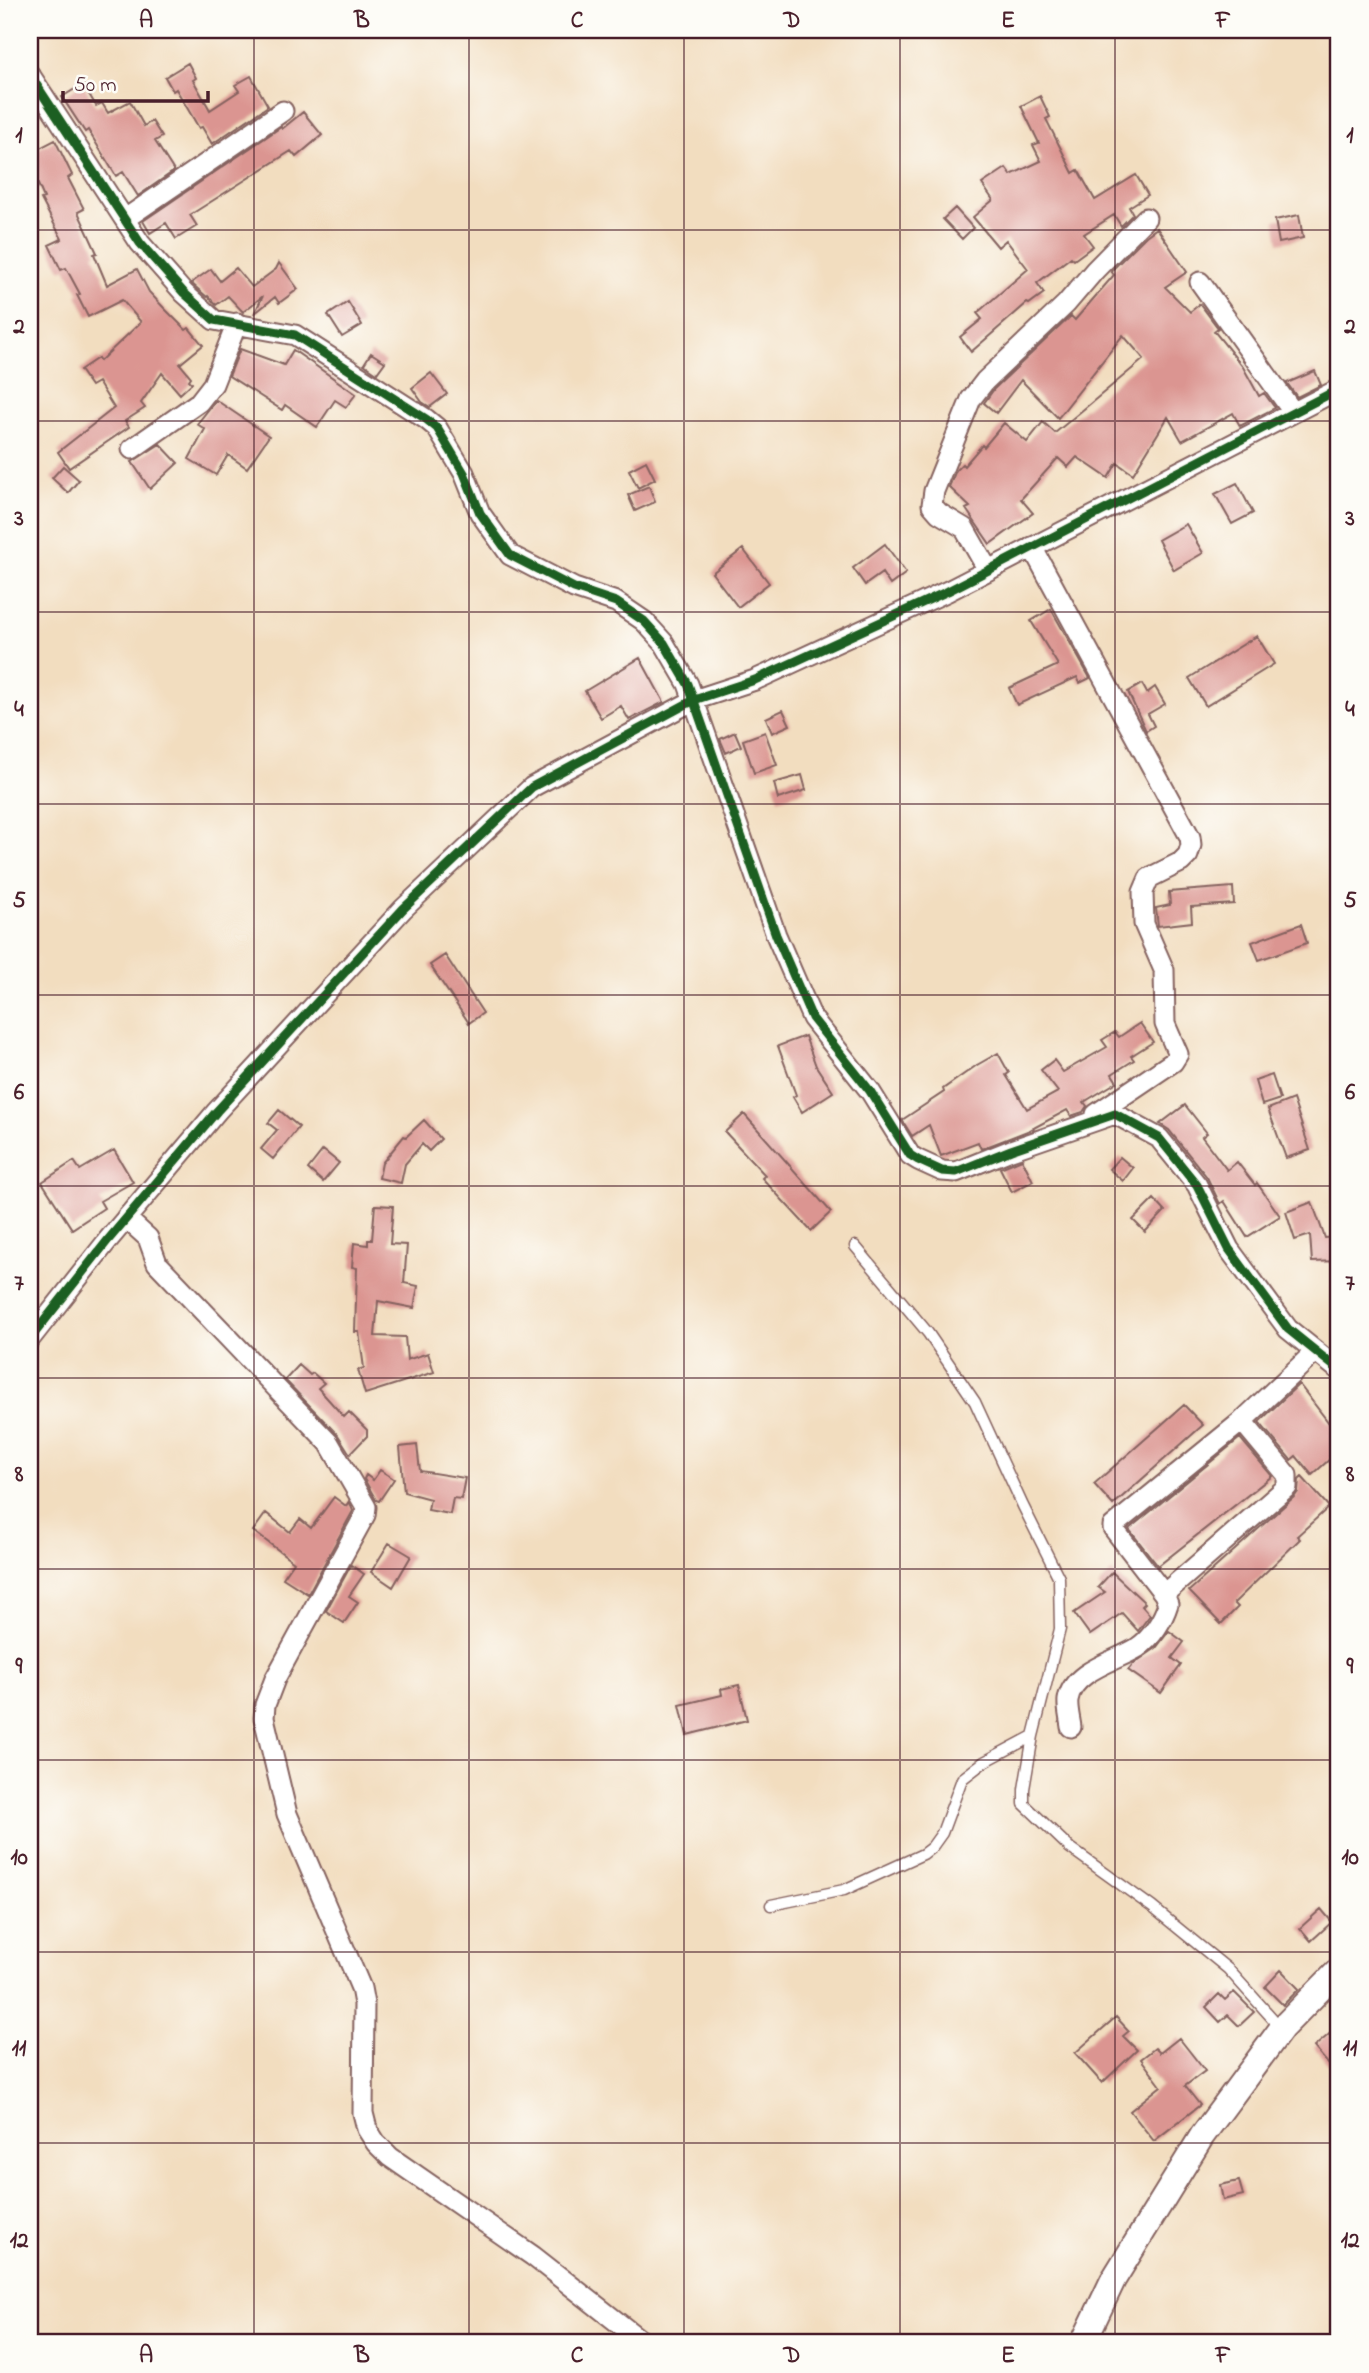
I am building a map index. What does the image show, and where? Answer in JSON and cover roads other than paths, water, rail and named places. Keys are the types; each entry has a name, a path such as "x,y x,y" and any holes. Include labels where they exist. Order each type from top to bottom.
{"street":[{"path":"30,75 140,243 184,293 214,320 295,335 437,428 464,473 481,513 510,555 574,588 616,602 644,621 664,643 688,684 776,935 811,1018 870,1091 911,1154 942,1171 956,1172 1115,1114 1159,1138 1196,1185 1229,1249 1288,1329 1339,1370"},
{"path":"125,219 283,111"},
{"path":"988,570 964,528 939,513 932,505 934,491 964,412 985,381 1066,304 1146,218"},
{"path":"1200,282 1293,412"},
{"path":"132,449 199,402 213,384 237,323"},
{"path":"30,1339 136,1227 217,1111 403,909 531,787 694,700 755,680 988,570 1339,389"},
{"path":"1032,547 1190,837 1191,845 1188,855 1181,862 1149,878 1143,892 1144,924 1164,970 1165,1024 1177,1050 1176,1059 1078,1127"},
{"path":"136,1227 158,1263 329,1443 366,1507 365,1515 275,1679 265,1705 264,1718 287,1814 361,1988 364,2021 362,2098 368,2129 376,2143 390,2157 533,2256 644,2343"},
{"path":"1071,1727 1068,1700 1075,1684 1089,1673 1138,1647 1153,1634 1168,1604 1164,1594 1120,1539 1113,1526 1242,1421 1315,1352"},
{"path":"1164,1594 1287,1488 1287,1475 1242,1421"},
{"path":"1083,2343 1113,2280 1202,2136 1282,2028 1339,1970"}],"lane":[{"path":"855,1246 928,1333 975,1402 1059,1578 1060,1629 1033,1736 1024,1804 1070,1848 1152,1907 1228,1969 1282,2028"},
{"path":"771,1905 844,1890 923,1854 942,1833 962,1779 984,1762 1033,1736"}]}
